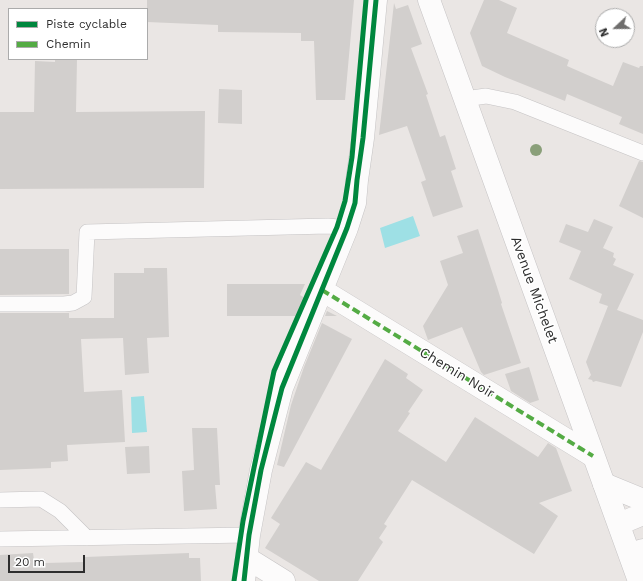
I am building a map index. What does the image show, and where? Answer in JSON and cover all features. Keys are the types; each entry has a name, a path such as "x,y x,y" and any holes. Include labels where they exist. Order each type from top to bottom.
{"street":[{"path":"244,581 249,535 261,470 282,388 347,228 355,203 363,138 376,0"},
{"name":"Avenue Michelet","path":"429,0 618,524 636,552 639,581"},
{"name":"Chemin Noir","path":"322,290 593,456"},
{"path":"604,484 643,500"},
{"path":"618,524 643,514"},
{"path":"247,558 284,581"}],"lane":[{"path":"465,99 486,96 515,102 643,154"},
{"path":"0,304 64,304 73,303 84,297 87,232 328,226 347,228"},
{"path":"0,500 41,499 60,511 87,538"},
{"path":"0,539 249,535"}],"water":[{"path":"413,216 420,236 385,248 380,228"},
{"path":"144,396 147,432 132,433 131,397"}],"building":[{"path":"147,0 354,0 345,100 316,100 314,41 301,41 301,33 218,32 218,25 148,22"},
{"path":"484,0 499,0 517,8 507,33 569,60 567,66 613,86 623,62 639,68 640,66 643,66 643,134 619,124 622,117 567,94 565,101 482,66 470,33"},
{"path":"394,3 396,9 408,5 422,44 411,48 428,94 426,95 440,137 445,135 456,169 451,171 463,207 433,217 421,182 426,180 407,126 379,135"},
{"path":"55,60 77,60 76,112 205,111 204,188 0,189 0,112 34,112 35,61 55,62"},
{"path":"219,89 242,90 242,124 218,123"},
{"path":"639,161 643,162 643,218 619,206"},
{"path":"594,219 613,227 603,248 614,253 613,257 616,259 613,265 634,274 617,310 643,320 643,332 621,387 596,381 593,382 592,380 588,379 591,375 586,362 608,306 599,303 602,294 569,279 581,251 559,242 566,224 588,232"},
{"path":"478,229 521,363 484,375 481,372 462,327 428,340 423,326 448,285 440,261 463,253 457,236"},
{"path":"0,249 69,249 69,294 0,295"},
{"path":"144,268 167,268 169,337 147,338 149,373 125,375 123,338 81,339 84,392 122,390 125,442 67,445 68,461 51,462 51,468 0,470 0,313 69,313 69,318 114,318 114,273 144,273"},
{"path":"227,284 305,284 300,295 305,298 298,316 227,316"},
{"path":"327,311 337,316 325,316"},
{"path":"322,323 352,339 284,467 277,465 291,405 304,367"},
{"path":"385,359 408,374 406,378 423,390 408,412 410,413 398,431 446,462 475,417 538,457 548,443 556,448 572,491 539,503 558,516 534,554 412,480 384,524 387,526 379,538 383,542 358,581 319,581 265,548 280,524 271,518 306,462 321,470"},
{"path":"529,367 539,400 530,403 511,391 505,374"},
{"path":"192,428 217,428 220,485 215,485 217,509 184,511 182,471 194,470"},
{"path":"149,446 150,473 127,474 125,447"},
{"path":"33,553 34,560 45,559 45,563 85,562 85,557 189,553 189,558 200,558 201,581 0,581 0,555"}],"marked path":[{"path":"322,290 593,456"}],"cycle path":[{"path":"234,581 243,521 274,371 337,227 345,201 352,157 366,0"},
{"path":"244,581 249,535 261,470 282,388 347,228 355,203 363,138 376,0"}]}
